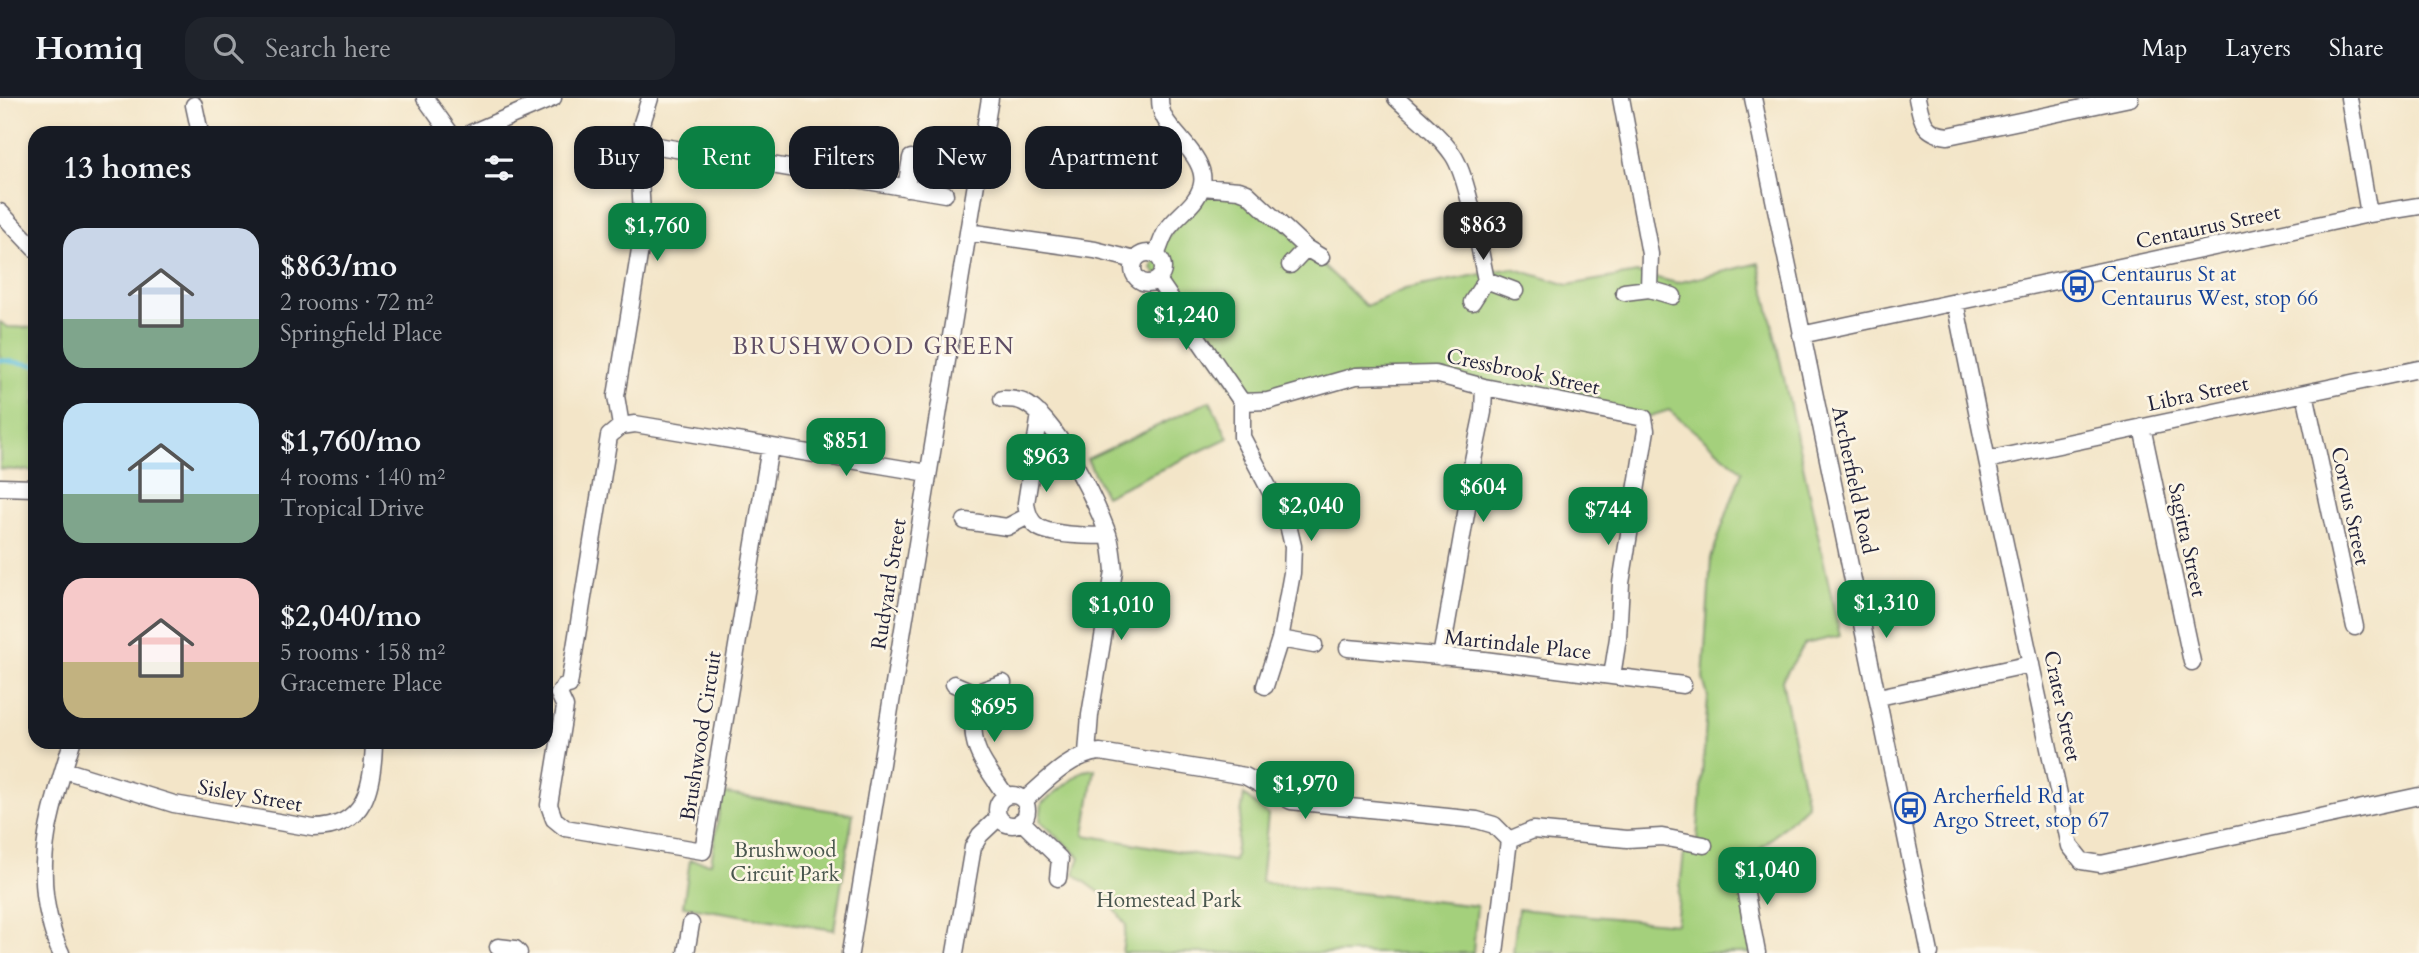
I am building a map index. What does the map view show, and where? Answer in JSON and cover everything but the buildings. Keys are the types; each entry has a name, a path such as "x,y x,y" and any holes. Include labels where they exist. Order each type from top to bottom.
{"street":[{"path":"425,98 445,126"},
{"path":"487,126 553,98"},
{"path":"643,126 650,98"},
{"name":"Rudyard Street","path":"849,953 990,98"},
{"path":"1160,98 1161,111 1170,126"},
{"path":"1396,98 1443,142 1455,158 1462,176 1486,280 1472,302"},
{"path":"1621,98 1650,254 1649,289"},
{"name":"Archerfield Road","path":"1753,98 1930,953"},
{"path":"1917,98 1922,121 1934,134 1948,136 2093,102 2130,98"},
{"path":"2348,98 2369,214"},
{"path":"194,105 198,126"},
{"path":"1156,255 1167,231 1196,198 1202,187 1201,173 1190,148 1182,139"},
{"path":"664,147 945,194"},
{"path":"905,188 911,158"},
{"path":"1202,187 1247,193 1306,248 1321,257"},
{"path":"641,189 643,231 616,396 621,426 635,424 928,473"},
{"name":"Centaurus Street","path":"1801,335 2419,205"},
{"path":"0,212 28,242"},
{"path":"968,232 1095,250 1135,260"},
{"path":"1290,265 1306,248"},
{"path":"1145,253 1156,255 1164,269 1158,280 1147,283 1137,279 1133,271 1135,260 1145,253"},
{"path":"1158,280 1242,402 1242,437 1288,525 1293,546 1292,573 1280,639 1265,686"},
{"path":"1486,280 1515,291"},
{"path":"1624,292 1649,289 1673,296"},
{"name":"Crater Street","path":"1955,302 2070,846 2081,861 2101,864 2419,796"},
{"name":"Libra Street","path":"1987,460 2419,369"},
{"name":"Cressbrook Street","path":"1242,402 1268,401 1356,376 1435,374 1484,387 1644,418 1646,430 1621,583 1618,638 1612,676"},
{"path":"1441,657 1483,412 1484,387"},
{"name":"Corvus Street","path":"2305,393 2355,627"},
{"path":"1002,398 1022,401 1052,427 1108,535 1114,571 1090,715 1087,753"},
{"path":"1040,414 1026,503 1028,516 1039,528 1088,537 1108,535"},
{"name":"Brushwood Circuit","path":"621,426 609,436 569,685 559,694 565,707 549,805 554,819 565,828 703,851 770,447"},
{"name":"Sagitta Street","path":"2142,427 2192,662"},
{"path":"0,487 28,488"},
{"path":"965,521 1007,527 1028,516"},
{"path":"1280,639 1314,645"},
{"name":"Martindale Place","path":"1348,648 1484,660 1683,685"},
{"path":"1879,697 2031,664"},
{"path":"954,684 975,693 1003,683"},
{"path":"975,693 973,742 980,758 1006,796"},
{"path":"58,952 47,909 43,877 44,843 70,749"},
{"name":"Sisley Street","path":"64,770 174,804 325,828 340,824 353,816 362,805 373,768 374,749"},
{"path":"1024,801 1070,762 1087,753 1100,752 1245,776 1292,801 1477,820 1494,825 1509,840"},
{"path":"1006,796 1017,796 1024,801 1026,812 1021,821 1009,825 999,817 998,806 1006,796"},
{"path":"955,953 973,847 980,835 999,817"},
{"path":"1021,821 1060,859 1058,878"},
{"path":"1509,840 1533,830 1627,839 1662,837 1704,845"},
{"path":"1495,953 1509,840"},
{"path":"1741,867 1757,953"},
{"path":"686,953 691,924"},
{"path":"498,947 515,949 519,953"}],"green space":[{"path":"1202,187 1239,190 1321,257 1325,267 1366,306 1405,289 1512,268 1568,285 1637,273 1677,283 1759,263 1840,636 1805,644 1782,680 1807,805 1741,867 1757,953 1513,953 1518,909 1676,924 1684,852 1696,853 1708,697 1703,679 1711,558 1742,471 1669,410 1644,418 1458,379 1356,376 1242,402 1152,268 1156,255"},
{"path":"0,322 8,327 28,328 28,471 0,469"},
{"path":"1210,401 1228,438 1105,496 1087,459"},
{"name":"Homestead Park","path":"1095,769 1084,835 1234,861 1244,795 1268,815 1261,882 1477,906 1473,953 1122,953 1126,925 1106,897 1074,874 1080,857 1040,821 1042,803 1083,771"},
{"name":"Brushwood Circuit Park","path":"722,793 853,814 834,930 683,906 690,860 711,863"}],"waterway":[{"path":"0,360 28,364"}],"place":[{"name":"Centaurus St at Centaurus West, stop 66","path":"2078,286"},
{"name":"Archerfield Rd at Argo Street, stop 67","path":"1910,808"}],"district":[{"name":"BRUSHWOOD GREEN","path":"874,346"}]}
